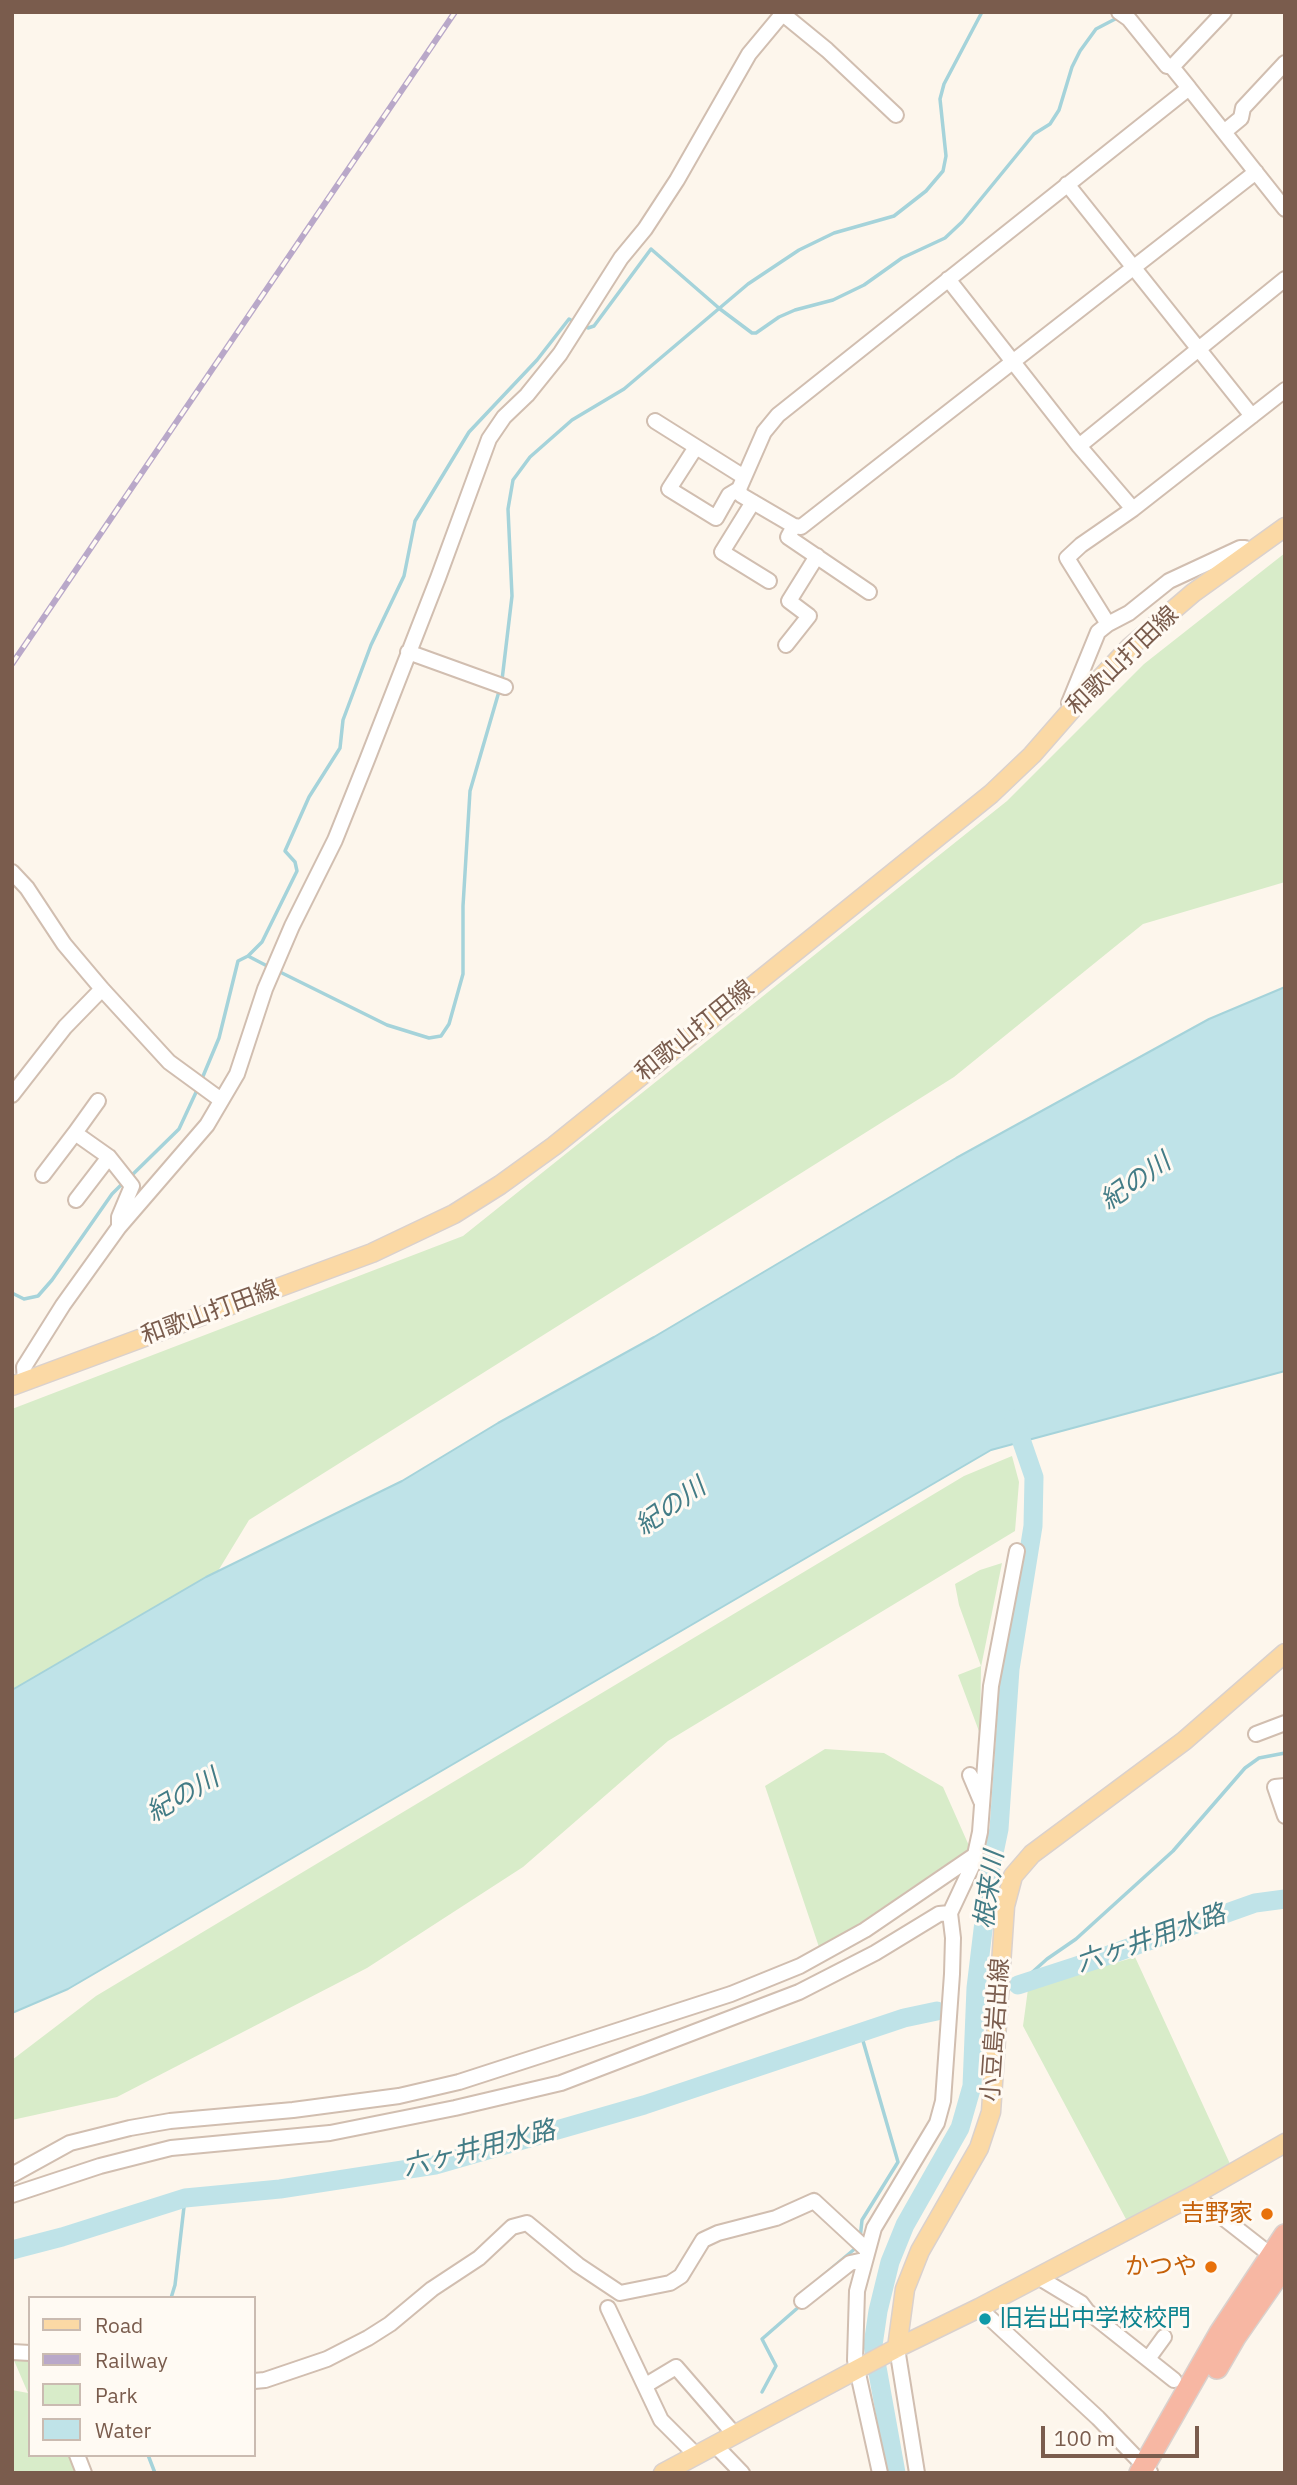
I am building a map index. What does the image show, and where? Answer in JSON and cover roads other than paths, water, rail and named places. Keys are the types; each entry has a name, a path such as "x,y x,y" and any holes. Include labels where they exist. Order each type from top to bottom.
{"highway":[{"path":"1147,2471 1220,2333 1280,2260 1285,2235"}],"main road":[{"name":"和歌山打田線","path":"18,1383 372,1253 454,1214 500,1185 554,1146 991,794 1032,755 1130,647 1193,593 1285,527"},
{"name":"小豆島岩出線","path":"892,2351 905,2289 915,2263 979,2148 992,2112 1005,1906 1013,1876 1032,1854 1184,1741 1285,1653"},
{"path":"663,2473 682,2468 696,2455 1194,2195 1285,2143"}],"street":[{"path":"1119,12 1129,19 1167,66 1172,66 1285,209"},
{"path":"1172,66 1224,12"},
{"path":"18,1383 24,1367 63,1305 119,1227 207,1125 216,1096 237,1074 265,989 292,926 335,840 489,439 504,417 527,395 560,354 621,258 645,229 677,180 749,54 783,13 896,115"},
{"path":"1224,132 1241,118 1244,108 1285,63"},
{"path":"1189,88 778,415 764,432 742,483 741,495 800,527 1255,172"},
{"path":"1067,184 1252,416"},
{"path":"948,279 1079,446 1133,509"},
{"path":"1079,446 1285,279"},
{"path":"1108,624 1067,558 1080,545 1133,509 1285,390"},
{"path":"655,421 696,447 742,483"},
{"path":"696,447 669,489 716,518 729,495 742,483"},
{"path":"753,502 722,552 769,581"},
{"path":"794,526 788,537 869,592"},
{"path":"1071,709 1069,703 1098,632 1129,613 1169,581 1240,548 1245,548 1249,553"},
{"path":"786,645 809,616 789,600 817,556"},
{"path":"408,652 505,687"},
{"path":"12,872 27,888 64,944 102,989 169,1062 216,1096"},
{"path":"12,1095 65,1027 102,989"},
{"path":"43,1175 98,1101"},
{"path":"75,1133 108,1157 131,1186 119,1217 119,1227"},
{"path":"76,1200 108,1157"},
{"path":"880,2473 860,2368 855,2360 857,2291 874,2228 937,2123 943,2101 952,1974 953,1938 950,1913 975,1855 980,1832 991,1686 1017,1551"},
{"path":"1256,1734 1285,1723"},
{"path":"970,1775 981,1803"},
{"path":"1285,1786 1275,1787 1285,1816"},
{"path":"12,2175 71,2143 130,2128 170,2121 293,2110 399,2096 459,2082 731,1994 800,1966 864,1930 975,1855"},
{"path":"12,2195 100,2166 172,2148 330,2133 561,2083 799,1992 875,1953 939,1914 950,1913"},
{"path":"1194,2195 1280,2260"},
{"path":"256,2381 327,2358 368,2338 479,2258 512,2227 527,2222 578,2265 620,2293 670,2283 681,2276 703,2240 718,2233 776,2218 814,2201 865,2255"},
{"path":"802,2301 850,2263 865,2255"},
{"path":"1038,2277 1082,2302 1087,2311 1174,2380"},
{"path":"608,2308 661,2420 696,2455"},
{"path":"979,2308 1098,2418 1147,2471"},
{"path":"1148,2358 1164,2337"},
{"path":"892,2351 917,2473"},
{"path":"646,2385 676,2367 735,2435"},
{"path":"715,2445 742,2473"}],"water":[{"name":"紀の川","path":"1285,987 1285,1371 991,1450 68,1989 12,2013 12,1690 206,1577 402,1481 498,1423 654,1337 956,1158 1209,1019"}],"waterway":[{"path":"502,680 512,596 508,509 513,480 530,457 572,420 624,389 748,284 799,250 834,233 894,216 926,191 943,171 946,156 940,99 944,84 982,12"},
{"path":"583,326 594,326 651,249 752,333 795,310 833,300 864,285 902,258 945,238 962,222 1034,134 1050,124 1059,110 1072,67 1096,29 1119,17"},
{"path":"201,1081 219,1038 238,961 248,956 262,942 297,871 295,862 285,851 309,797 340,748 343,720 371,645 404,576 415,521 469,432 537,360 569,319 576,323"},
{"path":"278,971 387,1025 429,1038 441,1036 449,1024 463,974 463,906 470,791 500,688"},
{"path":"248,956 271,968"},
{"path":"129,1178 179,1129 198,1088"},
{"path":"12,1293 24,1299 38,1296 112,1194 123,1183"},
{"name":"根来川","path":"896,2473 873,2345 890,2262 905,2225 960,2128 972,2086 976,1988 990,1872 999,1829 1010,1669 1033,1526 1034,1477 1014,1419"},
{"path":"1018,1985 1047,1959 1076,1939 1173,1851 1245,1768 1259,1758 1285,1753"},
{"name":"六ヶ井用水路","path":"1018,1985 1255,1903 1285,1899"},
{"name":"六ヶ井用水路","path":"12,2250 185,2198 280,2189 435,2165 644,2105 904,2018 937,2011"},
{"path":"860,2239 862,2220 898,2162 861,2034"},
{"path":"172,2296 185,2198"},
{"path":"820,2278 857,2247"},
{"path":"762,2392 776,2366 762,2339 801,2305"},
{"path":"149,2457 155,2473"}],"railway":[{"path":"12,664 455,12"}],"place":[{"name":"吉野家","path":"1267,2214"},
{"name":"かつや","path":"1211,2267"},
{"name":"旧岩出中学校校門","path":"985,2319"}]}
